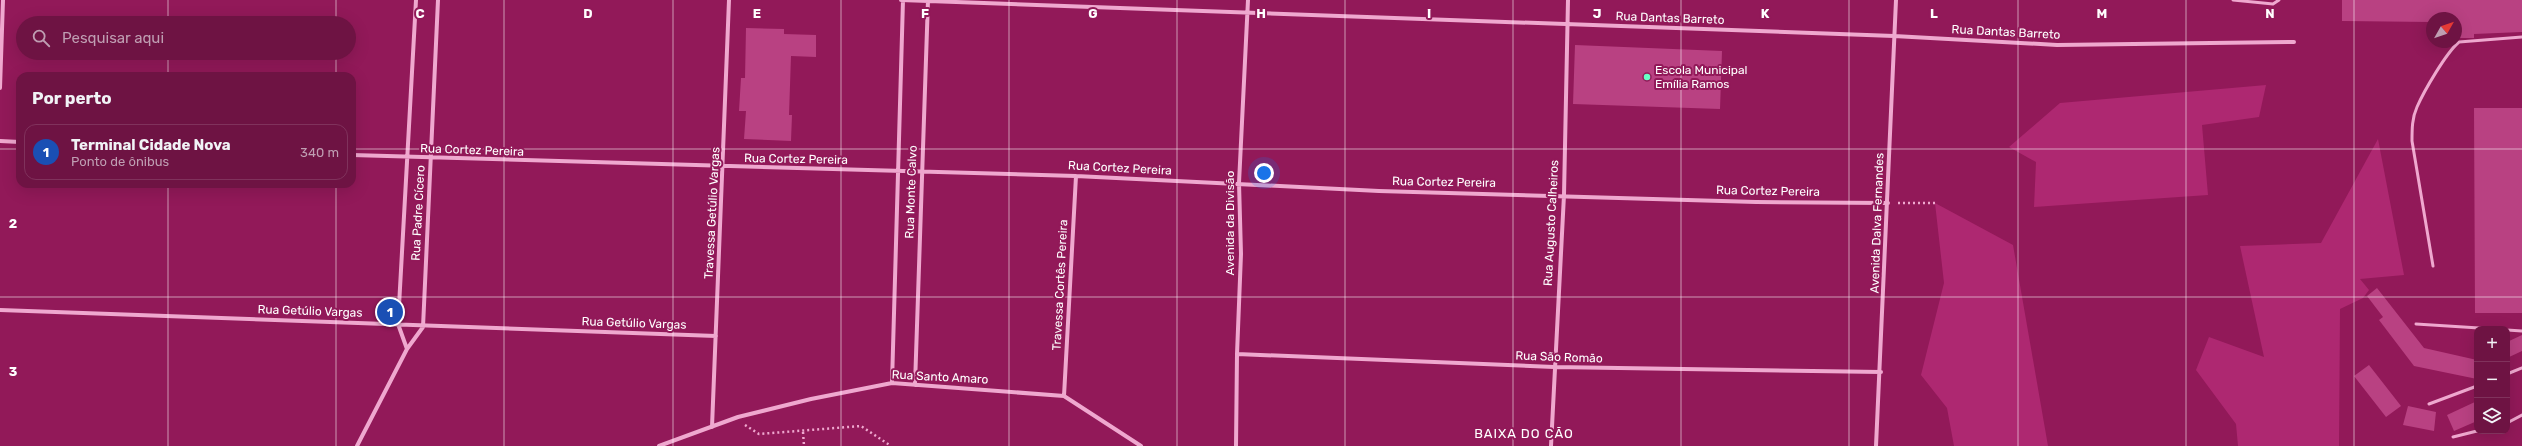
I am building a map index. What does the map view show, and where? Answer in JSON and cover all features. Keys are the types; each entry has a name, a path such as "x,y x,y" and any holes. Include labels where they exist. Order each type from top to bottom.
{"street":[{"path":"0,88 3,0"},
{"name":"Rua Padre Cícero","path":"407,350 398,324 416,0"},
{"name":"Rua Padre Cícero","path":"423,327 438,0"},
{"name":"Travessa Getúlio Vargas","path":"712,427 724,167 729,0"},
{"name":"Rua Dantas Barreto","path":"903,0 1248,14 1894,36 2057,45 2294,42"},
{"name":"Rua Monte Calvo","path":"892,383 900,170 903,0"},
{"name":"Avenida da Divisão","path":"1236,446 1237,354 1241,254 1239,184 1248,0"},
{"name":"Rua Augusto Calheiros","path":"1551,446 1564,195 1568,0"},
{"name":"Avenida Dalva Fernandes","path":"1876,446 1881,372 1896,0"},
{"name":"Rua Monte Calvo","path":"915,385 928,1"},
{"path":"0,141 16,142"},
{"name":"Rua Cortez Pereira","path":"356,155 407,158 724,167 900,170 1076,176 1379,191 1564,195 1756,202 1888,203"},
{"name":"Travessa Cortês Pereira","path":"1064,396 1076,176"},
{"name":"Rua Getúlio Vargas","path":"0,310 398,324 423,327 716,336"},
{"path":"357,446 407,350 423,327"},
{"name":"Rua São Romão","path":"1237,354 1554,368 1881,372"},
{"name":"Rua Santo Amaro","path":"659,446 738,417 811,399 892,383 1064,396 1141,446"}],"lane":[{"path":"2233,0 2273,4 2278,0"},
{"path":"2433,266 2412,141 2412,125 2417,107 2449,52 2460,42 2522,36"},
{"path":"2416,324 2474,328"},
{"path":"2510,330 2522,331"},
{"path":"2510,373 2522,368"},
{"path":"2429,404 2474,387"},
{"path":"2510,421 2522,415"},
{"path":"2453,437 2474,432"}],"path":[{"path":"1888,203 1935,203"},
{"path":"738,417 746,426 759,434 803,432 861,426 891,446"},
{"path":"803,432 804,446"}],"shaded area":[{"path":"2266,85 2259,117 2202,125 2208,195 2034,207 2036,162 2009,147 2060,103"},
{"path":"2378,139 2404,275 2360,279 2369,290 2363,298 2340,309 2339,446 2238,446 2236,424 2196,370 2209,337 2264,357 2240,246 2321,243"},
{"path":"1935,203 2013,245 2048,446 1954,446 1947,408 1921,375 1944,283"}],"building":[{"path":"2342,0 2522,0 2522,32 2474,34 2474,38 2462,38 2462,12 2426,12 2426,22 2342,21"},
{"path":"746,28 784,29 784,34 816,35 816,57 791,56 789,115 792,115 791,141 744,139 746,111 739,111 741,78 745,78"},
{"name":"Escola Municipal Emília Ramos","path":"1575,45 1722,51 1720,109 1573,104"},
{"path":"2474,108 2522,108 2522,313 2475,313"},
{"path":"2377,288 2424,348 2474,359 2474,378 2414,366 2379,320 2383,317 2367,296"},
{"path":"2522,335 2522,351 2510,357 2510,341"},
{"path":"2369,365 2401,406 2386,417 2354,376"},
{"path":"2474,402 2474,422 2454,431 2447,415"},
{"path":"2408,406 2436,412 2434,431 2403,425"}],"place":[{"name":"Escola Municipal Emília Ramos","path":"1647,77"},
{"name":"Terminal Cidade Nova","path":"390,312"}],"district":[{"name":"BAIXA DO CÃO","path":"1524,433"}]}
